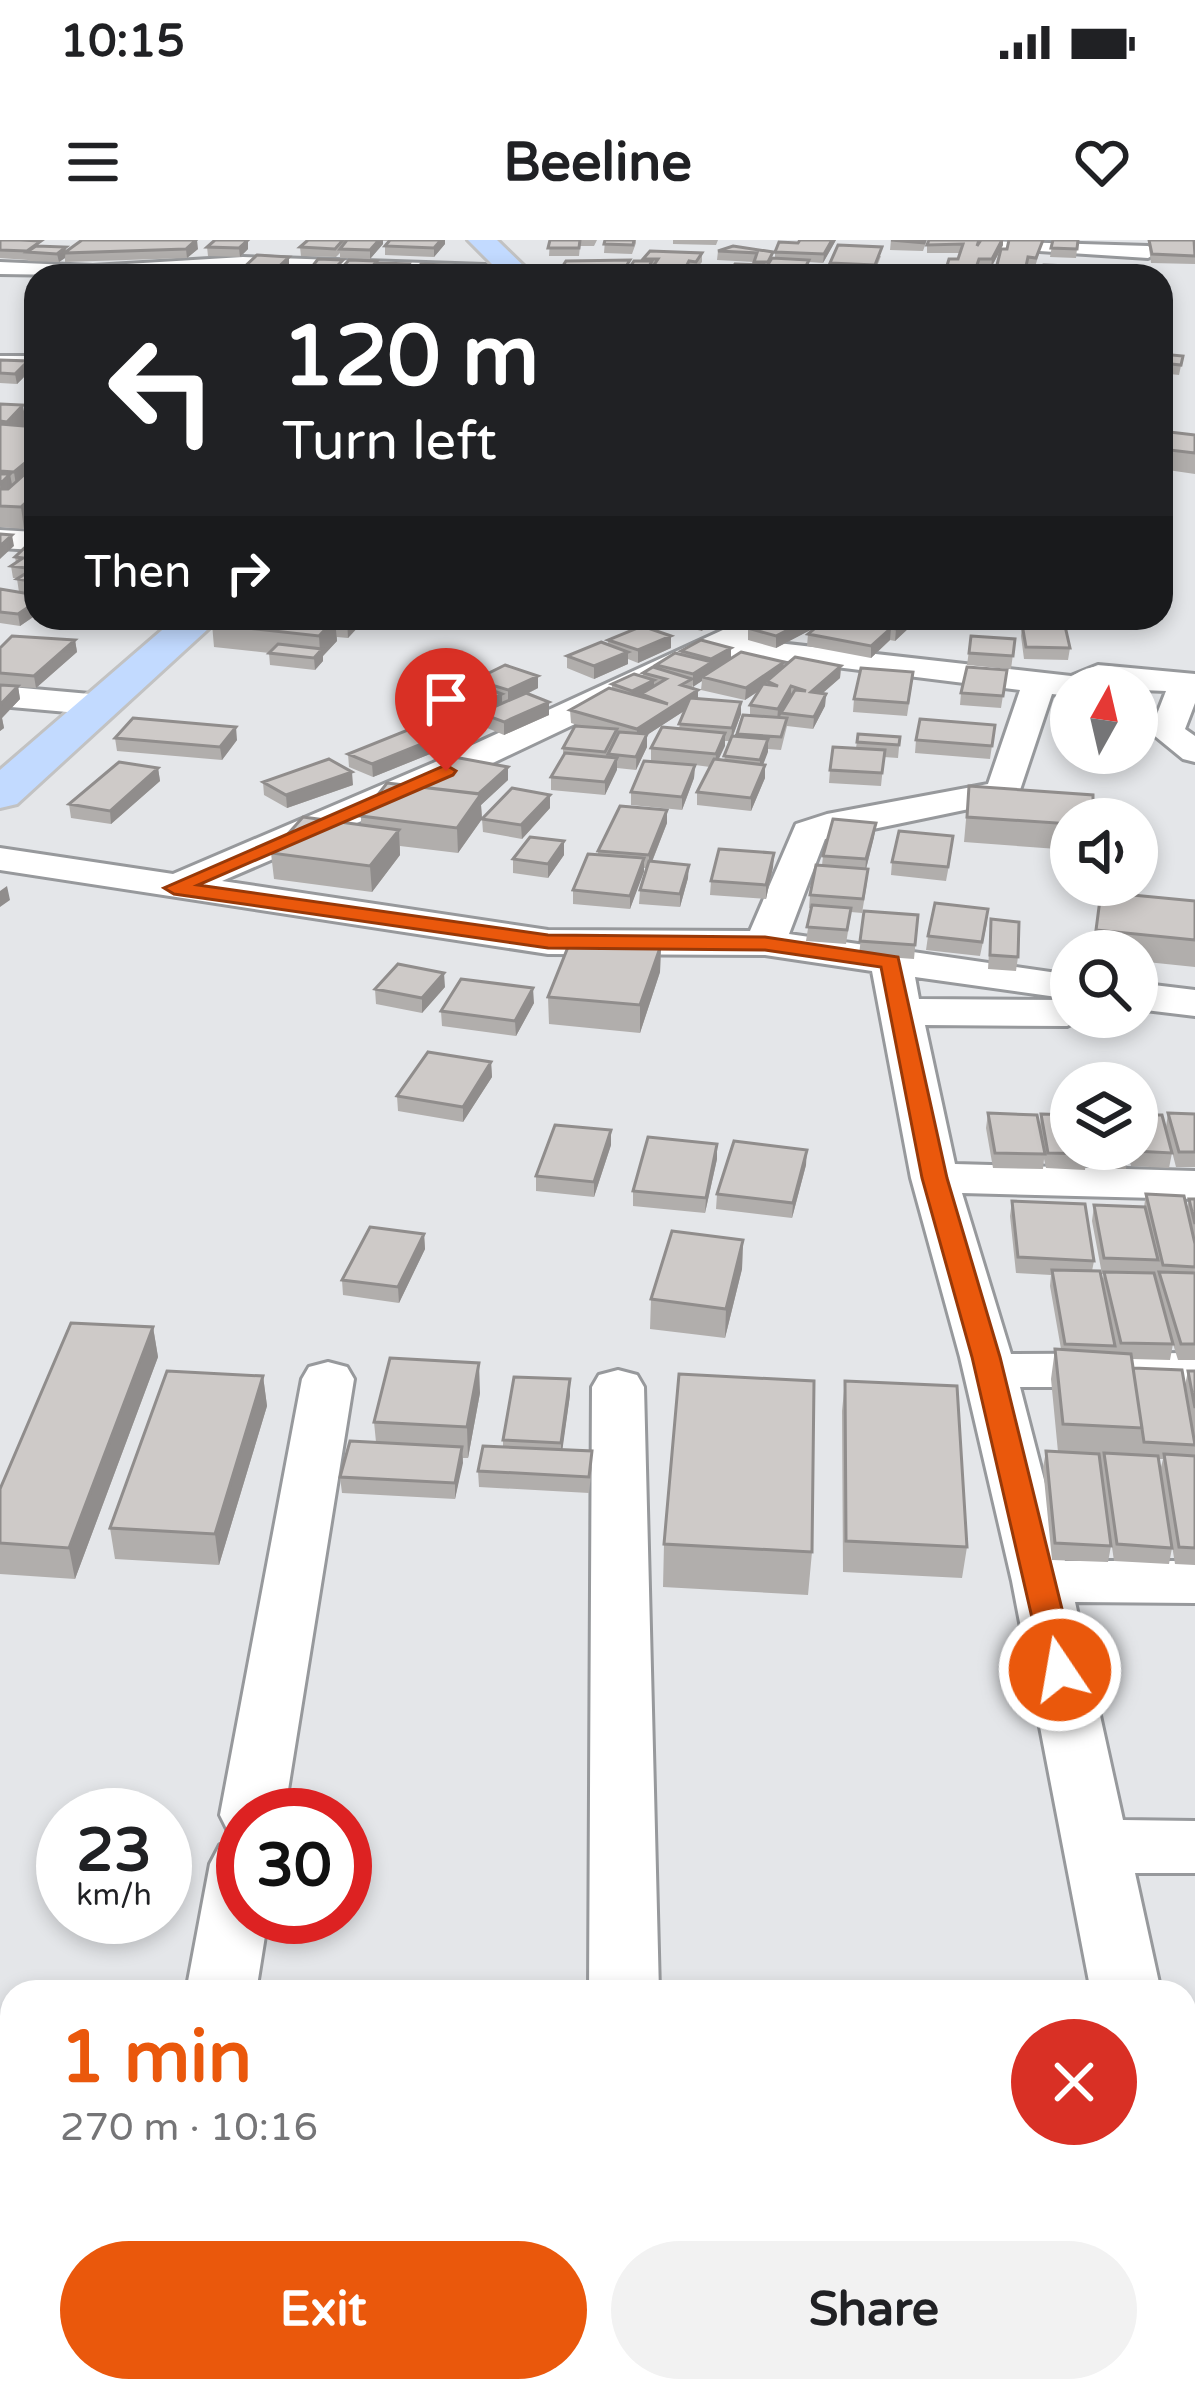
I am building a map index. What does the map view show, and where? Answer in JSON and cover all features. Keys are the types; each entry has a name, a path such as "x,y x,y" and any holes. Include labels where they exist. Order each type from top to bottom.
{"main road":[{"path":"481,240 507,264"},
{"path":"0,794 186,630"}],"street":[{"path":"225,240 223,246 228,248 302,248 290,263"},
{"path":"961,240 1146,246"},
{"path":"268,264 311,264"},
{"path":"174,888 446,771 746,630"},
{"path":"704,648 788,651 1039,683 1082,686 1086,678 1098,675 1191,684 1167,732 1195,752"},
{"path":"765,944 809,832 827,824 1004,791 1039,683"},
{"path":"0,696 101,705"},
{"path":"0,859 548,942 765,944 895,987 1050,1010"},
{"path":"895,987 1050,987"},
{"path":"895,987 934,1178 990,1371 1041,1581 1124,1980"},
{"path":"1158,999 1195,1004"},
{"path":"1158,1013 1195,1014"},
{"path":"934,1178 1195,1185"},
{"path":"990,1371 1195,1370"},
{"path":"257,1788 328,1379"},
{"path":"618,1387 624,1980"},
{"path":"1041,1581 1195,1582"},
{"path":"1099,1846 1195,1847"},
{"path":"222,1980 229,1944"}],"building":[{"path":"0,240 41,241 27,251 0,250"},
{"path":"82,240 196,240 186,249 64,253"},
{"path":"215,240 248,240 239,248 207,247"},
{"path":"308,240 343,240 335,249 300,247"},
{"path":"347,240 379,240 370,250 340,249"},
{"path":"390,240 441,240 434,248 385,246"},
{"path":"550,240 580,240 579,248 548,248"},
{"path":"605,240 634,240 633,245 604,244"},
{"path":"832,240 824,254 775,252 779,242"},
{"path":"929,240 979,240 977,246 981,240 1002,240 992,259 979,259 977,264 948,264 949,259 958,259 963,244 927,245"},
{"path":"1009,240 1043,240 1036,258 1028,257 1026,264 997,264 1001,249 1007,249"},
{"path":"1053,240 1078,240 1077,249 1051,248"},
{"path":"1149,240 1194,240 1195,256 1152,254"},
{"path":"838,245 882,247 875,264 830,263"},
{"path":"36,246 66,247 57,254 27,252"},
{"path":"733,246 773,252 768,262 754,262 757,253 718,251"},
{"path":"650,251 702,253 688,264 655,264 658,259 643,259"},
{"path":"257,255 289,257 282,264 247,264"},
{"path":"772,258 809,260 807,264 768,264"},
{"path":"318,259 343,260 339,264 314,264"},
{"path":"349,260 377,261 374,264 345,264"},
{"path":"630,260 628,264 566,261"},
{"path":"0,360 24,361 15,374 0,373"},
{"path":"0,404 23,405 7,422 0,421"},
{"path":"0,424 24,426 24,464 14,472 0,471"},
{"path":"1173,432 1195,435 1195,453 1173,450"},
{"path":"24,475 21,507 0,506 0,489 8,489"},
{"path":"24,548 24,568 11,566 23,558 15,557"},
{"path":"0,589 24,593 24,610 0,612"},
{"path":"266,630 325,630 319,636"},
{"path":"632,630 671,636 638,650 608,640"},
{"path":"755,630 788,630 776,636"},
{"path":"813,630 889,630 871,646 808,634"},
{"path":"1023,630 1066,630 1070,648 1026,647"},
{"path":"12,636 75,640 34,676 0,673 0,648"},
{"path":"971,636 1015,639 1013,656 969,653"},
{"path":"701,640 731,648 711,659 681,651"},
{"path":"601,642 628,652 594,666 567,656"},
{"path":"278,644 322,649 314,658 269,653"},
{"path":"741,652 784,662 746,688 702,677"},
{"path":"675,653 712,662 693,674 656,665"},
{"path":"795,657 841,666 811,692 826,694 814,717 781,713 795,690 806,691 791,686 778,709 750,705 763,684 778,686 767,681"},
{"path":"505,665 538,676 508,690 475,680"},
{"path":"653,667 692,679 681,685 698,690 637,729 570,710 609,688 668,704 641,694 666,679 643,673"},
{"path":"967,667 1007,670 1003,696 961,693"},
{"path":"861,668 913,672 908,703 854,699"},
{"path":"634,674 654,680 632,691 612,684"},
{"path":"471,683 502,694 472,708 441,696"},
{"path":"0,685 18,686 0,705"},
{"path":"526,693 549,702 504,722 480,713"},
{"path":"690,698 741,702 732,728 679,724"},
{"path":"743,715 787,718 781,737 737,734"},
{"path":"133,718 236,727 220,747 115,738"},
{"path":"920,719 995,725 992,746 916,740"},
{"path":"430,721 454,731 372,764 348,754"},
{"path":"575,726 617,729 605,752 563,748"},
{"path":"662,727 725,733 716,754 651,748"},
{"path":"619,732 647,734 636,757 608,754"},
{"path":"858,734 900,737 899,745 857,742"},
{"path":"732,736 768,739 760,760 724,756"},
{"path":"833,747 885,750 882,773 830,770"},
{"path":"565,753 617,758 605,782 551,777"},
{"path":"454,757 508,767 478,794 419,787"},
{"path":"329,759 352,772 286,795 263,782"},
{"path":"714,759 765,765 751,798 697,792"},
{"path":"644,761 695,765 682,797 631,792"},
{"path":"119,762 158,768 110,811 69,804"},
{"path":"387,783 481,794 457,828 361,816"},
{"path":"969,786 1093,795 1050,798 1050,823 967,817"},
{"path":"512,788 550,795 521,825 482,819"},
{"path":"620,806 667,810 649,855 598,851"},
{"path":"303,817 399,830 370,866 271,853"},
{"path":"833,819 876,823 866,859 823,856"},
{"path":"899,831 953,836 948,867 892,862"},
{"path":"530,837 564,841 548,864 513,859"},
{"path":"719,849 774,853 766,885 711,881"},
{"path":"588,854 644,858 630,896 573,890"},
{"path":"649,861 689,865 680,894 640,890"},
{"path":"816,865 868,869 863,899 810,895"},
{"path":"1158,897 1195,901 1195,940 1158,936 1158,930 1096,930 1099,906 1158,906"},
{"path":"935,903 988,909 982,942 928,936"},
{"path":"812,905 851,908 847,930 807,927"},
{"path":"864,911 918,915 915,945 860,941"},
{"path":"991,919 1019,922 1018,957 990,955"},
{"path":"572,937 661,945 640,1005 548,997"},
{"path":"398,964 444,973 422,998 375,989"},
{"path":"461,979 533,988 515,1021 441,1011"},
{"path":"428,1052 491,1062 463,1107 397,1096"},
{"path":"988,1113 1037,1115 1045,1154 995,1153"},
{"path":"1168,1113 1195,1114 1195,1152 1179,1152"},
{"path":"1041,1114 1050,1114 1048,1153"},
{"path":"1158,1115 1162,1115 1172,1153 1158,1152"},
{"path":"555,1125 611,1130 594,1182 536,1176"},
{"path":"648,1137 717,1144 706,1198 633,1191"},
{"path":"734,1141 807,1150 793,1203 717,1194"},
{"path":"1146,1194 1184,1196 1195,1267 1163,1265"},
{"path":"1012,1201 1085,1204 1094,1261 1018,1257"},
{"path":"1094,1205 1145,1207 1158,1260 1104,1258"},
{"path":"370,1227 424,1234 398,1287 342,1280"},
{"path":"672,1231 743,1240 726,1309 651,1299"},
{"path":"1052,1270 1100,1271 1115,1346 1065,1344"},
{"path":"1104,1272 1154,1273 1173,1344 1121,1343"},
{"path":"1159,1272 1195,1273 1195,1344 1181,1344"},
{"path":"71,1323 153,1327 69,1548 0,1543 0,1489"},
{"path":"1055,1349 1131,1354 1142,1428 1063,1424"},
{"path":"390,1358 479,1363 467,1427 374,1422"},
{"path":"1133,1368 1182,1370 1195,1445 1144,1442"},
{"path":"167,1371 263,1376 215,1534 110,1528"},
{"path":"1188,1371 1195,1371 1195,1408"},
{"path":"679,1374 814,1381 812,1552 664,1544"},
{"path":"514,1377 570,1379 561,1443 503,1440"},
{"path":"845,1381 957,1386 967,1547 846,1541"},
{"path":"350,1441 462,1447 455,1483 340,1477"},
{"path":"483,1446 592,1451 589,1477 478,1471"},
{"path":"1046,1451 1099,1454 1111,1546 1055,1543"},
{"path":"1104,1453 1158,1456 1172,1548 1117,1544"},
{"path":"1164,1454 1195,1456 1195,1548 1179,1547"}],"route":[{"path":"446,771 174,888 548,942 765,944 891,962 934,1178 986,1357 1060,1670"}]}
